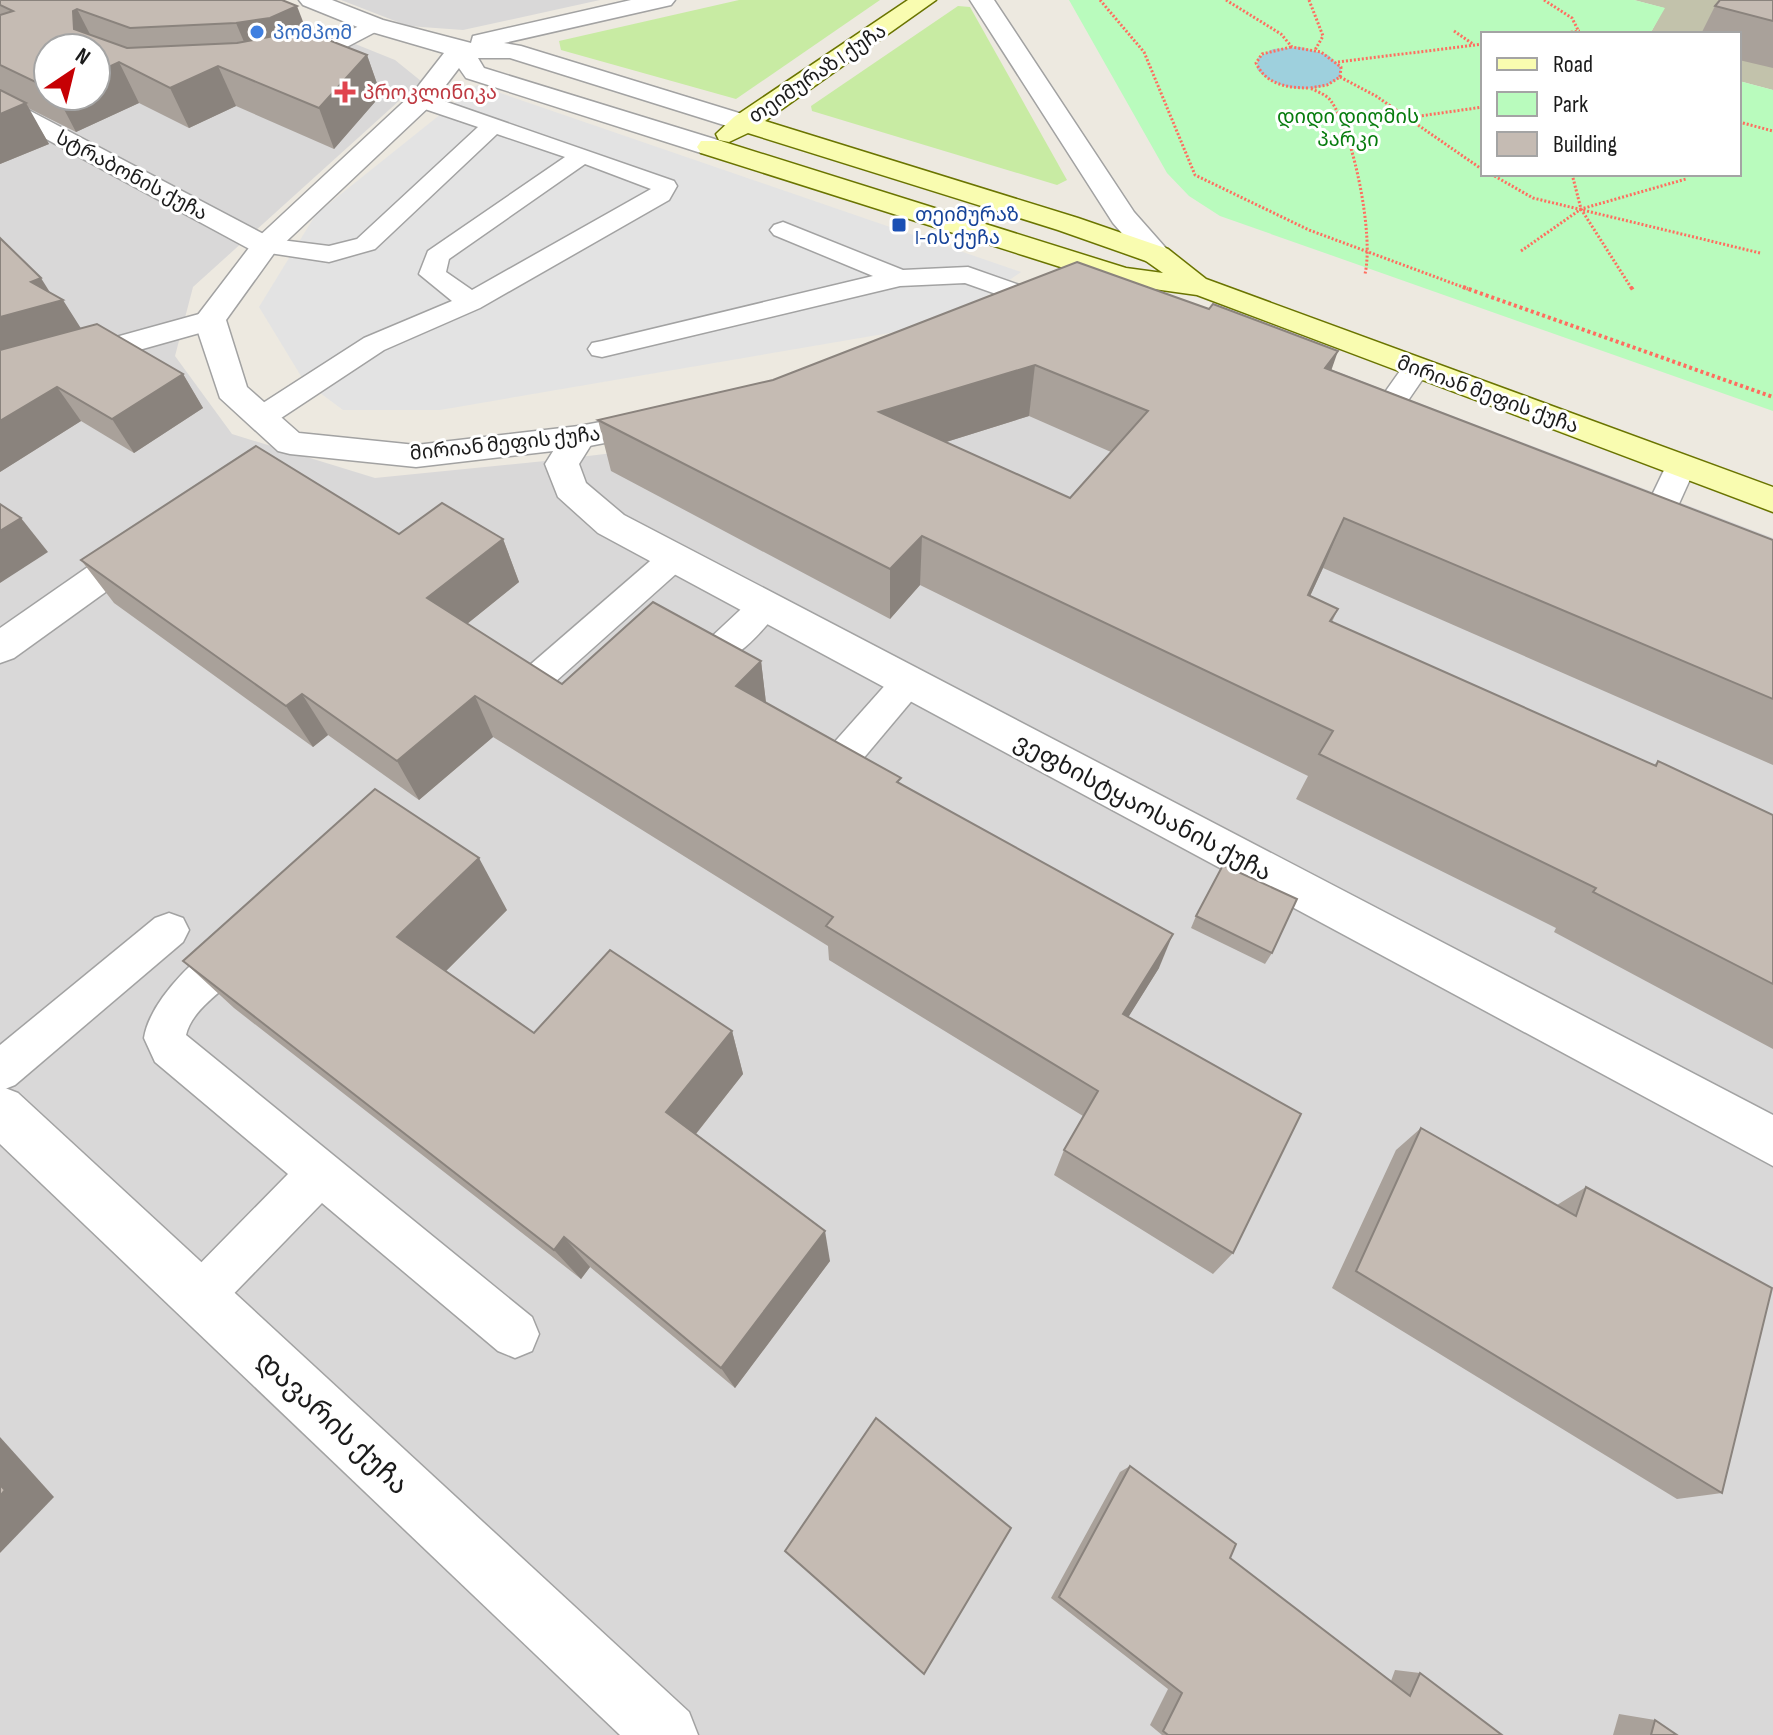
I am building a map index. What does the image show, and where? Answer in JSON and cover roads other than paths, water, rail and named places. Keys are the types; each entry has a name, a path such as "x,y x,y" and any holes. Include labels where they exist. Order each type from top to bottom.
{"main road":[{"name":"თეიმურაზ I ქუჩა","path":"711,147 924,0"},
{"name":"მირიან მეფის ქუჩა","path":"743,123 1068,224 1157,255 1203,287"},
{"name":"მირიან მეფის ქუჩა","path":"711,147 1122,277 1203,287 1773,500"}],"street":[{"name":"მირიან მეფის ქუჩა","path":"311,0 374,25 456,49 512,51 743,123"},
{"name":"მირიან მეფის ქუჩა","path":"456,49 663,0"},
{"name":"მირიან მეფის ქუჩა","path":"982,0 1123,217 1157,255"},
{"name":"მირიან მეფის ქუჩა","path":"456,49 475,73 711,147"},
{"path":"0,379 210,320 265,246 421,100 456,49"},
{"name":"სტრაბონის ქუჩა","path":"0,103 265,246"},
{"name":"მირიან მეფის ქუჩა","path":"1002,324 1122,277"},
{"name":"მირიან მეფის ქუჩა","path":"210,320 232,391 262,417 277,452 416,456 579,437 684,418"},
{"name":"ვეფხისტყაოსანის ქუჩა","path":"579,437 562,464 570,489 611,524 1773,1142"},
{"path":"0,648 176,523"},
{"name":"დავარის ქუჩა","path":"0,1110 666,1735"}],"lane":[{"path":"266,71 292,66 374,25"},
{"path":"262,417 374,344 471,302 660,195 665,186 421,100"},
{"path":"265,246 326,255 349,254 366,244 494,124"},
{"path":"471,302 432,274 437,256 583,155"},
{"path":"783,230 900,278"},
{"path":"602,349 900,278 968,275 1050,305"},
{"path":"1413,445 1383,433 1376,426 1417,367"},
{"path":"1618,526 1660,542 1681,466"},
{"path":"543,673 675,557"},
{"path":"720,649 766,605"},
{"path":"844,756 908,682"},
{"path":"0,1071 169,930"},
{"path":"253,939 185,1000 171,1017 165,1036 170,1048 515,1334"},
{"path":"199,1297 320,1173"}],"water":[{"path":"1300,47 1328,55 1341,67 1340,77 1321,87 1297,88 1275,82 1257,69 1258,58 1273,49"}],"place":[{"name":"პომპომ","path":"257,32"},
{"name":"პროკლინიკა","path":"345,92"},
{"name":"თეიმურაზ I-ის ქუჩა","path":"899,225"}],"park label":[{"name":"დიდი დიღმის პარკი","path":"1348,128"}]}
